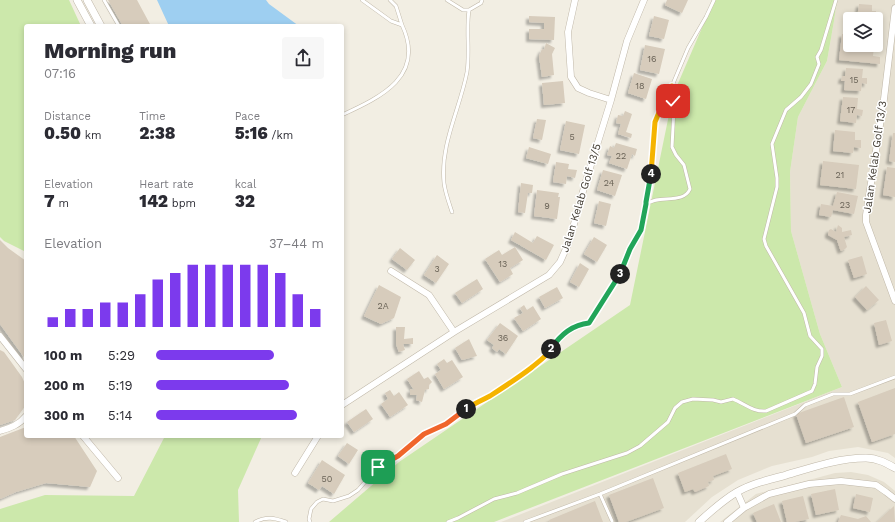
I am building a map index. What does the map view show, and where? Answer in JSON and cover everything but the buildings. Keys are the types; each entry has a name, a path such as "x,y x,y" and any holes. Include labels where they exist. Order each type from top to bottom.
{"street":[{"path":"78,0 90,24"},
{"path":"87,0 100,24"},
{"path":"575,0 568,32 571,77 578,88 611,100"},
{"name":"Jalan Kelab Golf 13/5","path":"344,404 454,332 549,274 560,262 569,242 627,41 644,0"},
{"name":"Jalan Kelab Golf 13/3","path":"895,8 892,58 866,215 866,222 895,301"},
{"path":"391,271 429,295 454,332"},
{"path":"1,339 24,367"},
{"path":"0,431 15,426 24,418"},
{"path":"86,438 118,478"},
{"path":"295,473 317,438"},
{"path":"698,522 723,501 737,492 767,480 844,460 868,458 883,461 895,468"},
{"path":"726,522 744,508 769,494 809,484 841,481 876,486 895,500"},
{"path":"737,492 744,508"}],"lane":[{"path":"104,0 118,24"},
{"path":"362,0 391,21 402,25"},
{"path":"344,114 364,105 384,93 403,72 410,53 407,36 396,6 390,0"},
{"path":"447,0 462,10 469,10 481,3 482,0"},
{"path":"310,522 308,519 311,509 317,502 323,499 333,501 349,496 358,490 378,467 398,456 421,436 446,424 474,403 484,399 511,383 546,356 565,332 572,328 589,323 622,269 630,249 641,230 651,173 655,122 688,48 714,0"},
{"path":"448,522 494,499 517,493 554,477 627,453 640,446 668,422 675,408 682,402 692,400 713,400 721,402 734,399 758,412 766,411 812,391 815,384 817,367 822,356 822,349 810,336 804,313 766,246 764,239 777,187 772,144 786,110 801,97 811,84 819,64 817,57 821,50 836,0"},
{"path":"452,212 444,183 444,165 450,128 463,91 467,69 467,24 469,10"},
{"path":"646,204 652,201 683,197 689,192 690,189 684,165 672,147 674,108 671,95 672,86"},
{"path":"525,522 600,494 795,414 805,405 826,396 833,394 850,394 895,377"},
{"path":"600,494 612,521"},
{"path":"255,522 262,518 271,517 286,522"}],"shaded area":[{"path":"837,0 895,0 895,458 888,453 858,447 829,451 812,457 772,466 738,480 712,497 685,522 501,522 842,387 820,334 791,231 790,172 798,117 827,61"},
{"path":"851,472 868,475 884,482 895,491 895,522 720,522 756,494 835,473"}],"green space":[{"path":"0,0 69,0 80,24 24,24 24,251 4,241 0,237"},
{"path":"714,0 837,0 827,61 798,117 790,172 791,231 820,334 842,387 494,522 329,522 399,462 630,305 673,95"},
{"path":"164,438 261,438 238,490 239,522 0,522 0,509 45,495 134,496"}],"water":[{"path":"157,0 266,0 269,4 296,24 168,24"}],"route":[{"path":"378,467 398,456 424,434 446,424 474,403 484,399 511,383 546,356 565,332 584,323 589,323 622,269 630,249 641,230 651,173 655,122 672,86 671,95 673,101"}]}
